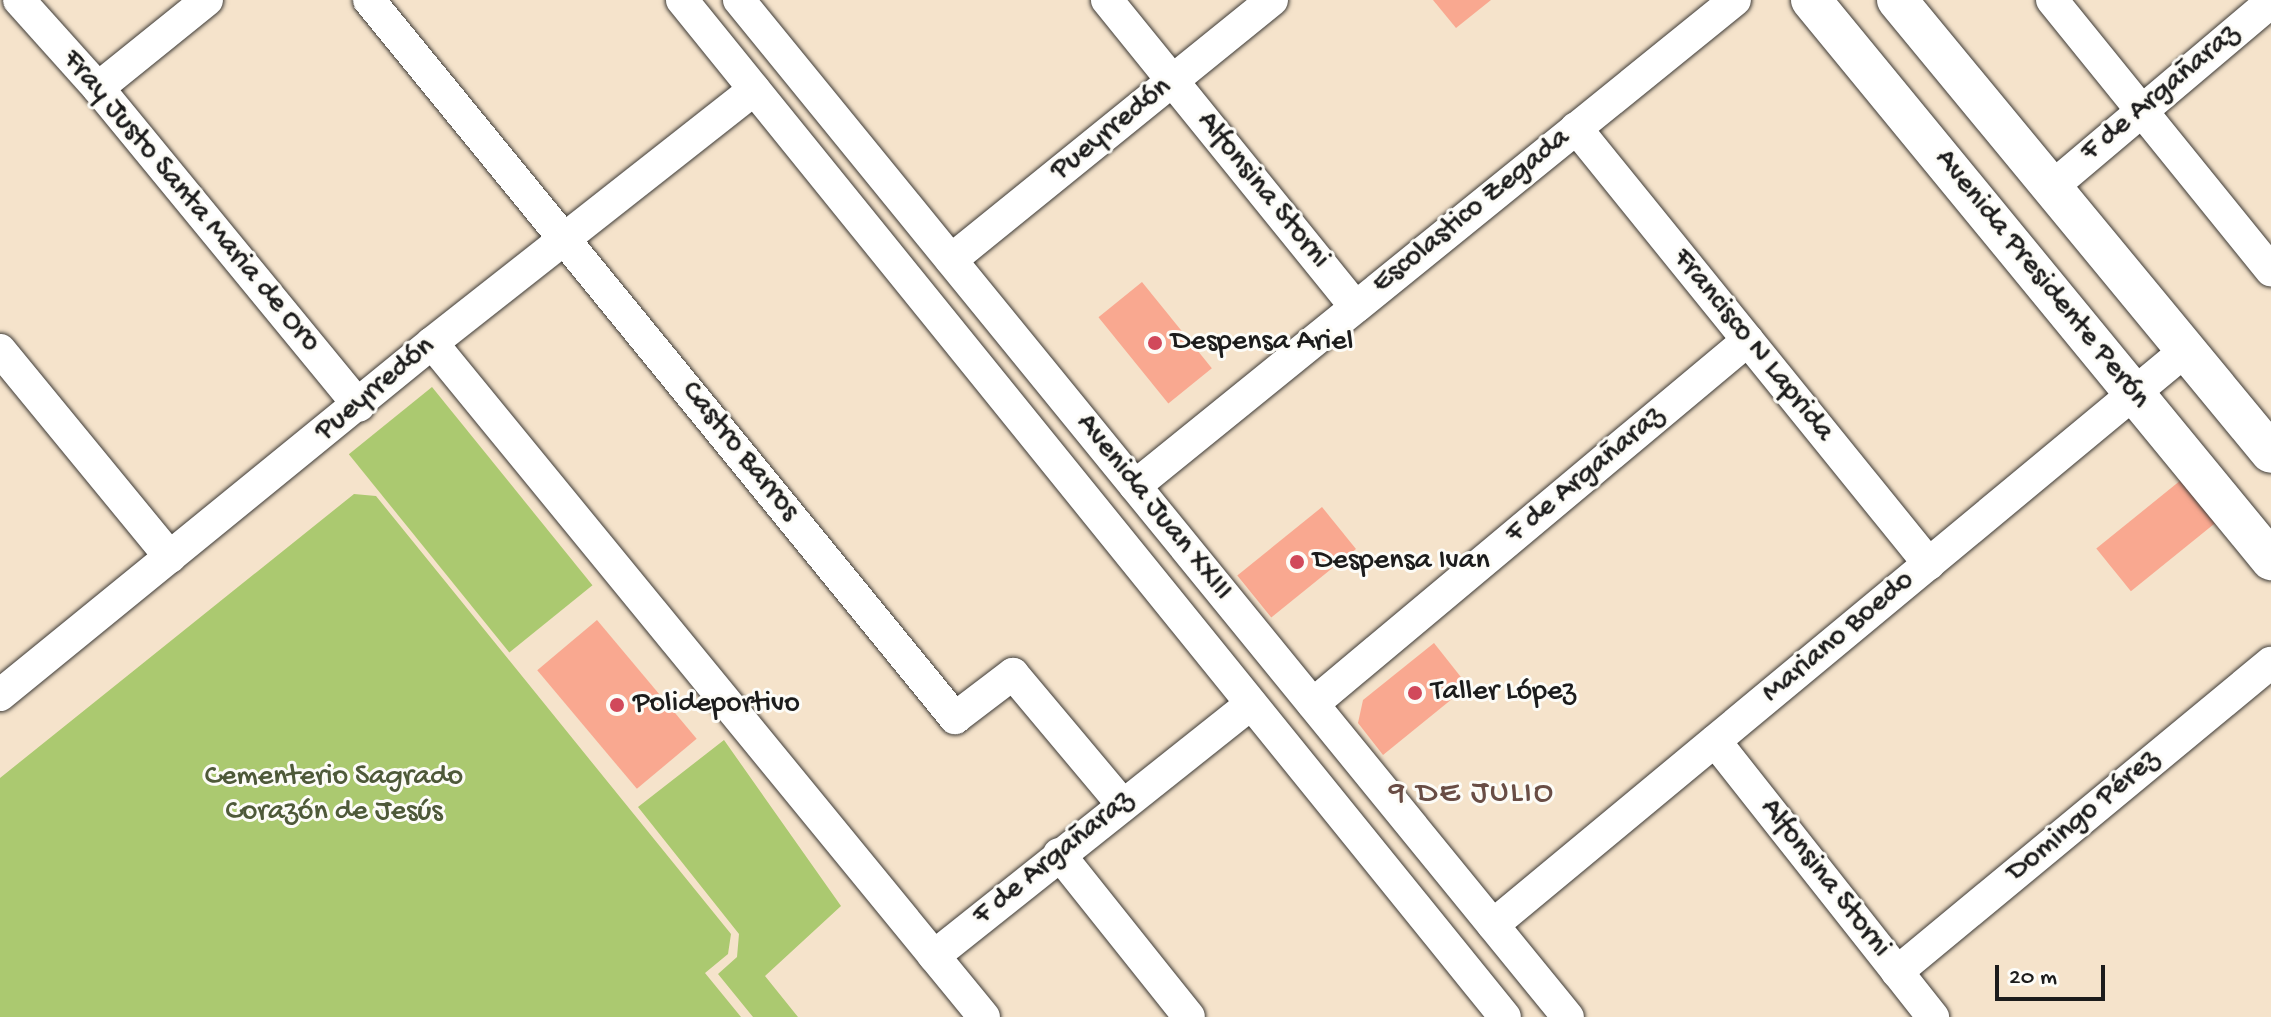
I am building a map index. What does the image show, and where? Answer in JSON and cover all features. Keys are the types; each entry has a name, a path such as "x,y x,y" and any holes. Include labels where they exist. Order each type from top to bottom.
{"street":[{"name":"Fray Justo Santa Maria de Oro","path":"19,0 98,88 359,406"},
{"path":"98,88 207,0"},
{"name":"Castro Barros","path":"369,0 566,237 955,718 1013,674 1122,804"},
{"name":"Avenida Juan XXIII","path":"682,0 1505,1017"},
{"name":"Avenida Juan XXIII","path":"739,0 1568,1017"},
{"name":"Alfonsina Storni","path":"1107,0 1356,307"},
{"name":"Pueyrredón","path":"951,260 1272,0"},
{"name":"Escolastico Zegada","path":"1135,486 1735,0"},
{"name":"Avenida Presidente Perón","path":"1811,0 2271,560"},
{"path":"1897,0 2271,453"},
{"path":"2052,0 2271,270"},
{"name":"F de Argañaraz","path":"2052,187 2140,108 2271,2"},
{"name":"Pueyrredón","path":"0,695 359,406 432,343 754,90"},
{"name":"Francisco N Laprida","path":"1576,128 1929,564"},
{"name":"F de Argañaraz","path":"1313,704 1748,340"},
{"path":"432,343 984,1017"},
{"path":"0,350 170,557"},
{"name":"Mariano Boedo","path":"1493,925 2186,350"},
{"name":"Domingo Pérez","path":"1897,972 2271,663"},
{"name":"F de Argañaraz","path":"934,956 1251,704"},
{"name":"Alfonsina Storni","path":"1715,741 1933,1017"},
{"path":"1059,854 1189,1017"}],"green space":[{"path":"432,387 592,585 509,653 349,454"},
{"name":"Cementerio Sagrado Corazón de Jesús","path":"354,494 376,496 731,934 728,954 705,973 741,1017 0,1017 0,778"},
{"path":"724,740 841,906 765,976 798,1017 753,1017 718,974 737,957 739,934 638,807"}],"building":[{"path":"1433,0 1491,0 1456,28"},
{"name":"Despensa Ariel","path":"1142,282 1212,368 1168,404 1098,317"},
{"path":"2181,480 2216,523 2131,591 2096,549"},
{"name":"Despensa Ivan","path":"1322,507 1356,549 1271,618 1237,576"},
{"name":"Polideportivo","path":"597,620 697,739 637,789 537,670"},
{"name":"Taller López","path":"1434,643 1468,686 1383,755 1358,723 1363,700"}],"place":[{"name":"Despensa Ariel","path":"1155,343"},
{"name":"Despensa Ivan","path":"1297,562"},
{"name":"Taller López","path":"1415,693"},
{"name":"Polideportivo","path":"617,705"}],"district":[{"name":"9 DE JULIO","path":"1472,794"}]}
